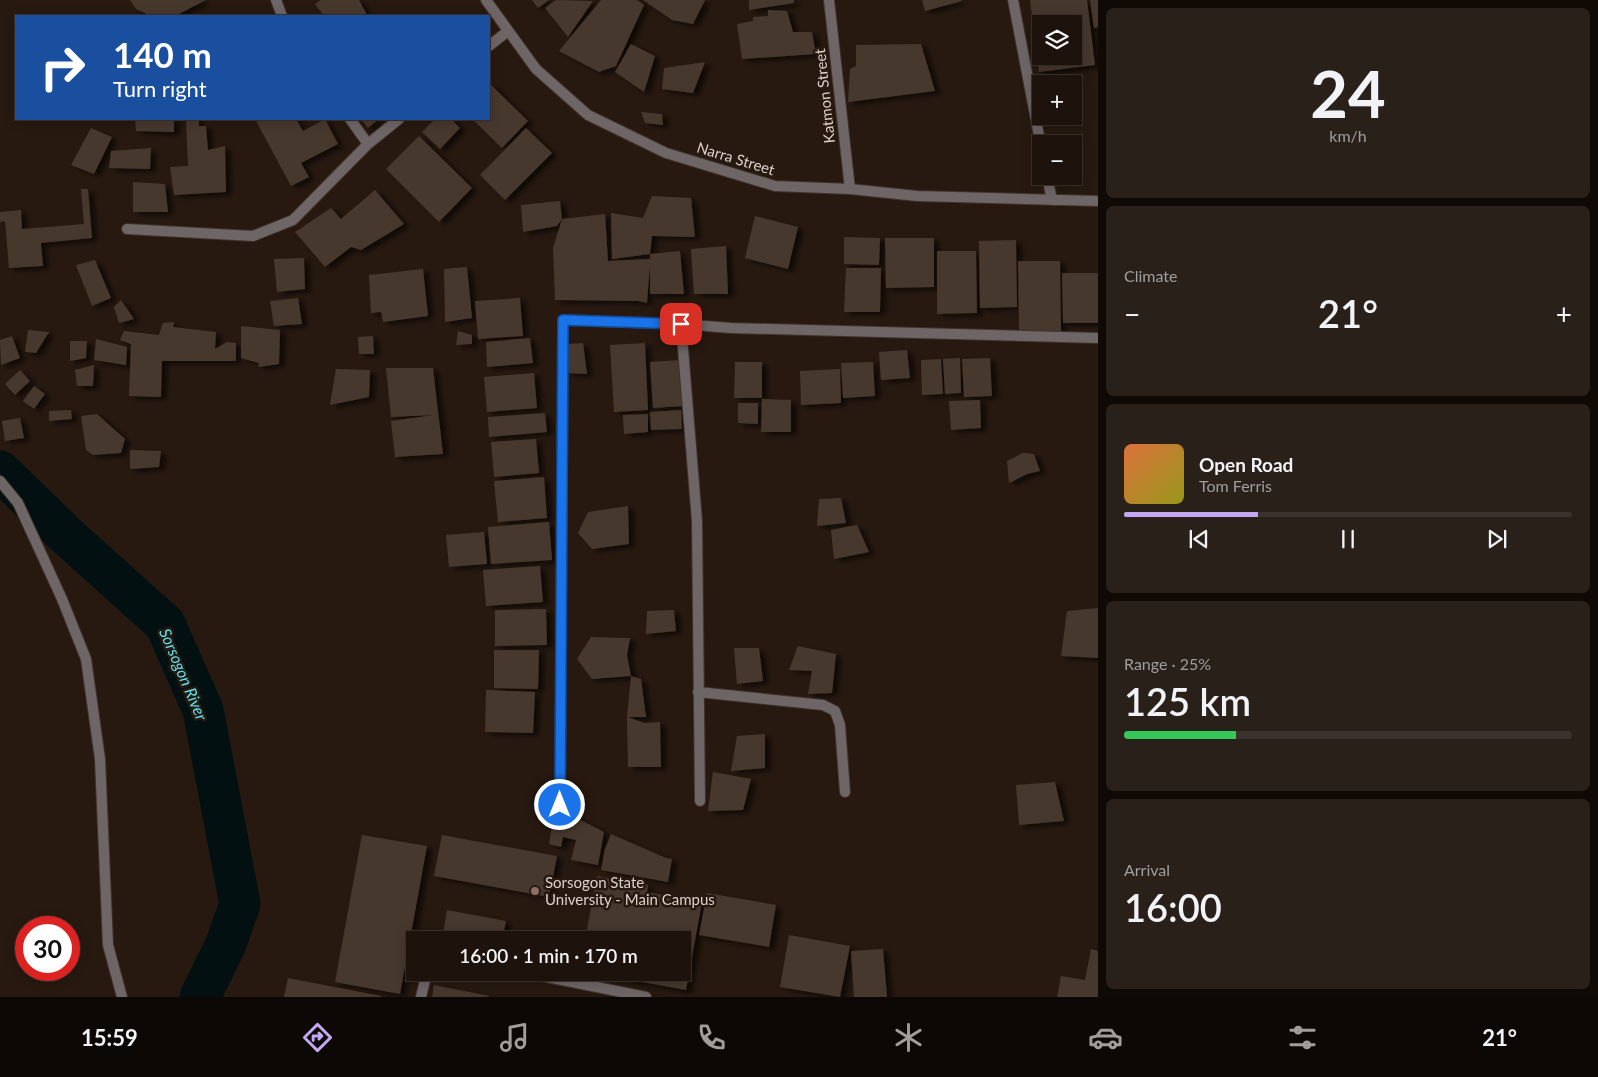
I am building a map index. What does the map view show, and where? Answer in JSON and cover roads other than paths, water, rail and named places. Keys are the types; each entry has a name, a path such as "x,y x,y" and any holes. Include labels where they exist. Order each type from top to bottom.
{"street":[{"path":"276,0 282,15"},
{"name":"Narra Street","path":"486,0 536,69 588,115 666,153 775,186 850,189 917,196 1098,201"},
{"name":"Katmon Street","path":"829,0 850,189"},
{"path":"1013,0 1039,135"},
{"path":"490,45 508,31"},
{"path":"351,120 368,144"},
{"path":"127,229 253,236 293,220 368,144 397,120"},
{"path":"1049,185 1052,200"},
{"path":"560,805 563,320 741,328 1098,338"},
{"path":"681,324 697,521 700,801"},
{"path":"0,482 18,503 62,599 86,659 100,759 108,945 122,997"},
{"path":"698,692 824,705 835,711 840,725 845,792"},
{"path":"421,997 425,981"},
{"path":"567,981 646,997"}],"waterway":[{"name":"Sorsogon River","path":"0,471 66,535 165,624 203,710 240,904 226,944 200,997"}],"place":[{"name":"Sorsogon State University - Main Campus","path":"535,891"}]}
